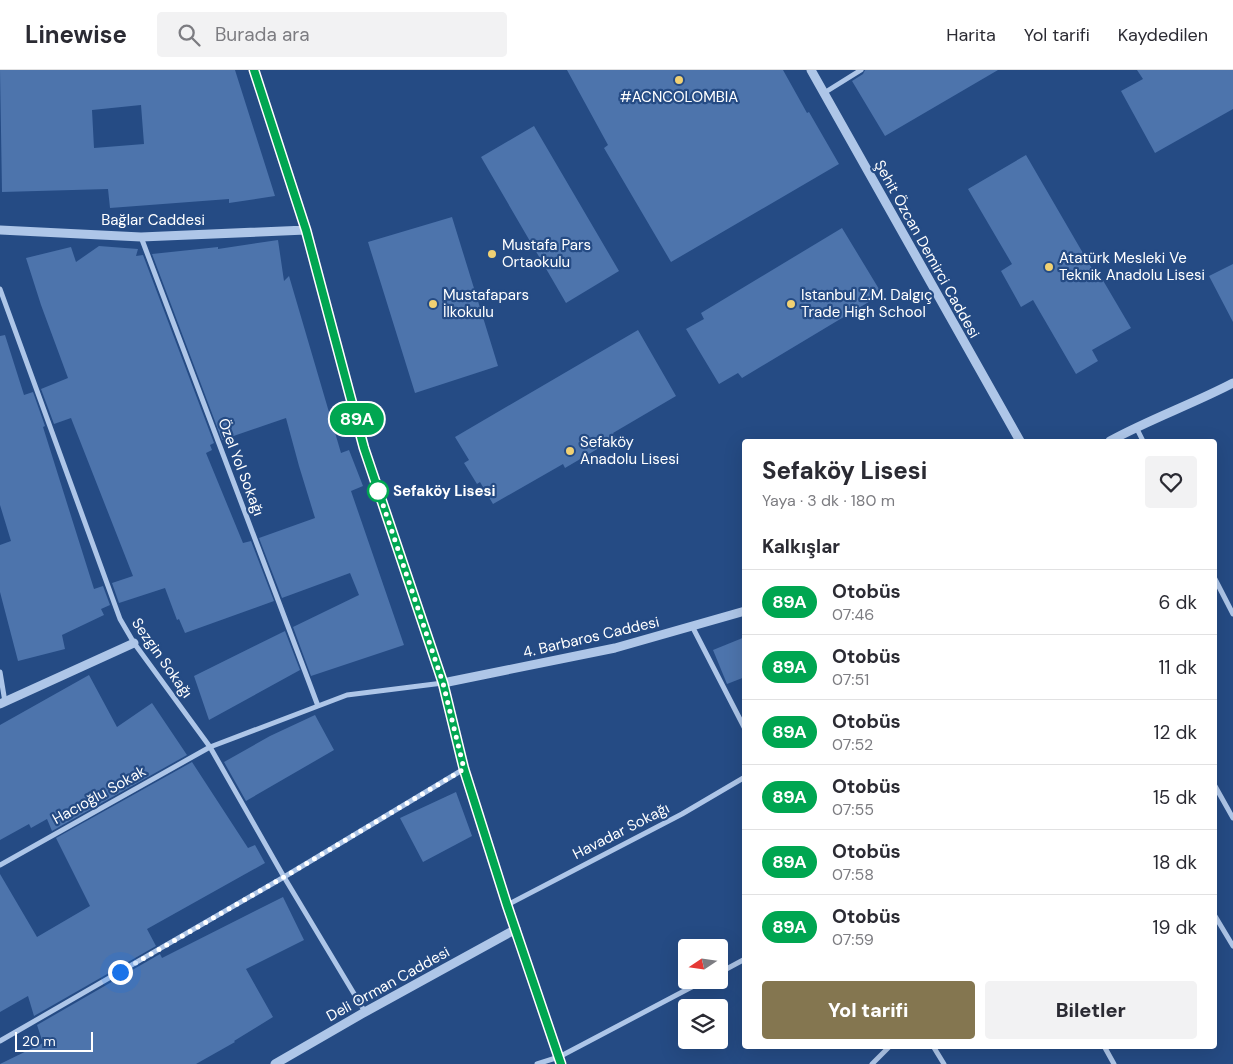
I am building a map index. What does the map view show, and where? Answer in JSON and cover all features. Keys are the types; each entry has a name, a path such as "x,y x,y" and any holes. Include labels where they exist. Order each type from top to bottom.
{"street":[{"path":"254,70 306,230 364,448 443,683 464,769 507,905 560,1060"},
{"name":"Şehit Özcan Demirci Caddesi","path":"811,70 1019,439"},
{"path":"824,93 861,70"},
{"name":"Bağlar Caddesi","path":"0,230 141,237 306,230"},
{"name":"Özel Yol Sokağı","path":"141,237 318,706"},
{"name":"Sezgin Sokağı","path":"0,289 120,619 134,643 210,747 364,1012"},
{"path":"1114,439 1233,383"},
{"path":"1136,427 1142,439"},
{"path":"1217,583 1233,614"},
{"name":"4. Barbaros Caddesi","path":"443,683 615,648 742,612"},
{"path":"692,626 742,723"},
{"path":"0,672 2,703 134,643"},
{"name":"Hacıoğlu Sokak","path":"0,865 210,747 347,695 443,683"},
{"path":"0,1041 284,877 464,769"},
{"name":"Havadar Sokağı","path":"507,905 682,814 742,778"},
{"path":"1217,790 1233,818"},
{"path":"1217,919 1233,946"},
{"name":"Deli Orman Caddesi","path":"275,1064 364,1012 516,928"},
{"path":"728,968 742,961"},
{"path":"537,1064 560,1060 689,989"},
{"path":"872,1064 887,1049"},
{"path":"936,1049 944,1064"},
{"path":"1106,1049 1114,1064"}],"building":[{"path":"0,70 235,70 275,196 229,203 229,199 110,208 108,189 2,192","holes":["141,105 144,144 94,148 92,110"]},
{"path":"567,70 783,70 839,164 671,262 604,148 608,145"},
{"path":"865,70 998,70 885,136 852,81 863,74"},
{"path":"1137,70 1233,70 1233,109 1155,153 1121,91 1143,79"},
{"name":"Mustafapars İlkokulu","path":"534,126 619,271 566,303 481,157"},
{"name":"Atatürk Mesleki Ve Teknik Anadolu Lisesi","path":"1026,155 1098,279 1101,277 1131,328 1092,350 1098,361 1076,374 1033,300 1021,307 1001,271 1012,264 968,189"},
{"name":"Mustafapars İlkokulu","path":"452,217 498,366 415,393 368,242"},
{"name":"Istanbul Z.M. Dalgıç Trade High School","path":"842,228 882,294 742,378 738,373 719,384 686,329 704,319 701,313"},
{"path":"278,240 284,281 289,276 341,453 349,450 363,486 351,491 404,645 311,676 293,627 359,595 350,573 282,598 259,538 315,518 286,418 222,440 152,254 218,247 218,249"},
{"path":"99,246 138,249 136,256 143,255 214,443 210,445 212,450 206,453 243,543 251,541 274,601 185,633 179,619 177,620 165,588 119,603 112,583 133,576 71,418 54,424 41,389 68,378 26,258 71,247 76,262"},
{"path":"1233,264 1233,322 1209,276"},
{"name":"Sefaköy Lisesi","path":"638,330 676,396 613,433 616,438 565,468 563,464 493,504 480,482 477,484 464,463 469,460 455,437"},
{"path":"5,335 24,395 33,392 45,426 43,427 94,589 103,586 110,605 101,609 104,615 62,635 65,649 18,661 0,592 0,545 11,541 0,505 0,336"},
{"path":"285,631 300,670 209,720 194,676"},
{"path":"742,638 742,678 727,684 713,650"},
{"path":"89,675 117,727 152,703 187,755 52,831 47,819 31,828 29,824 0,840 0,725"},
{"path":"315,715 334,750 246,801 224,762 270,736"},
{"path":"192,762 248,848 255,845 265,863 147,929 156,946 34,1016 28,996 0,1012 0,874 37,937 90,906 56,838"},
{"path":"456,792 472,836 423,862 400,818"},
{"path":"283,897 304,940 246,969 273,1017 235,1042 196,1064 0,1064 43,1043 37,1025 160,954 162,958"}],"bus line":[{"name":"89A","path":"254,70 306,230 364,448 443,683 464,769 507,905 561,1064"}],"place":[{"name":"#ACNCOLOMBIA","path":"679,80"},
{"name":"Mustafa Pars Ortaokulu","path":"492,254"},
{"name":"Atatürk Mesleki Ve Teknik Anadolu Lisesi","path":"1049,267"},
{"name":"Mustafapars İlkokulu","path":"433,304"},
{"name":"Istanbul Z.M. Dalgıç Trade High School","path":"791,304"},
{"name":"Sefaköy Anadolu Lisesi","path":"570,451"},
{"name":"Sefaköy Lisesi","path":"378,491"}],"route":[{"path":"120,972 284,877 464,769 443,683 376,484 378,491"}]}
